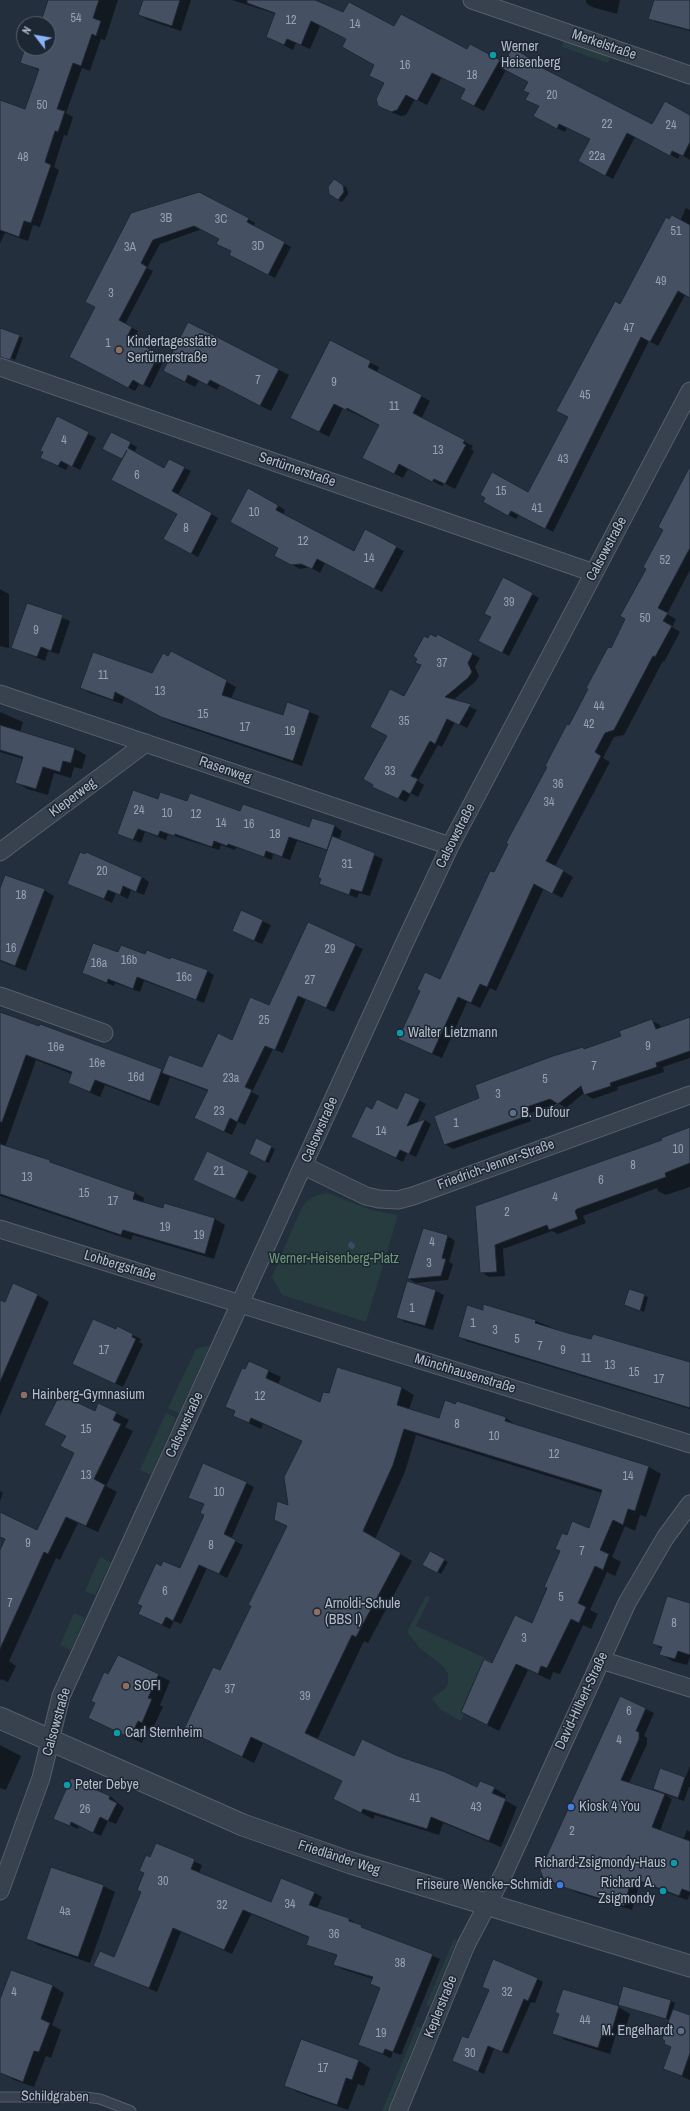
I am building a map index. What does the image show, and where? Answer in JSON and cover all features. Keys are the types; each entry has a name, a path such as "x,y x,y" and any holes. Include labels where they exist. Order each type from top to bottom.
{"street":[{"name":"Merkelstraße","path":"472,0 690,75"},
{"name":"Sertürnerstraße","path":"0,367 594,573"},
{"name":"Calsowstraße","path":"0,1891 41,1778 61,1696 450,846 690,391"},
{"name":"Rasenweg","path":"0,694 450,846"},
{"name":"Kleperweg","path":"0,852 146,743"},
{"path":"0,996 104,1034"},
{"name":"Friedrich-Jenner-Straße","path":"304,1166 366,1196 379,1199 398,1200 413,1196 690,1095"},
{"name":"Lohbergstraße","path":"0,1229 240,1304"},
{"name":"Münchhausenstraße","path":"240,1304 690,1444"},
{"name":"David-Hilbert-Straße","path":"487,1904 505,1871 627,1603 643,1573 668,1533 690,1504"},
{"path":"601,1660 690,1688"},
{"name":"Friedländer Weg","path":"0,1718 243,1825 351,1863 690,1966"},
{"name":"Keplerstraße","path":"398,2111 466,1945 487,1904"}],"lane":[{"name":"Schildgraben","path":"0,2097 86,2097 100,2099 131,2111"}],"green space":[{"path":"564,41 610,57 608,63 562,47"},
{"name":"Werner-Heisenberg-Platz","path":"328,1193 371,1210 398,1215 366,1322 282,1295 272,1277 301,1209 307,1201 317,1195"},
{"path":"210,1345 179,1413 168,1408 196,1349"},
{"path":"166,1413 176,1418 151,1475 140,1470"},
{"path":"100,1557 111,1562 95,1595 85,1591"},
{"path":"426,1596 430,1597 416,1626 513,1671 512,1673 484,1659 461,1712 464,1714 461,1721 440,1709 432,1698 445,1689 448,1684 448,1674 445,1668 420,1648 407,1632"},
{"path":"74,1613 85,1618 71,1650 60,1645"},
{"path":"454,1939 457,1940 430,2006 426,2005"},
{"path":"417,2027 421,2028 387,2111 382,2111"}],"building":[{"path":"48,0 99,0 93,18 101,21 96,36 92,34 81,66 73,63 57,109 65,111 58,132 55,131 45,162 51,165 31,223 24,221 19,237 0,230 0,100 25,109 39,69 20,63 22,56 56,56 56,16 43,16"},
{"path":"143,0 180,0 172,26 138,15"},
{"path":"247,0 315,0 343,12 349,2 394,26 401,14 467,49 470,44 500,60 474,106 460,99 465,89 432,73 417,101 406,95 397,110 391,112 378,106 376,99 384,83 369,76 374,65 342,47 346,39 311,21 301,45 287,39 284,45 266,37 275,13 247,3"},
{"path":"654,0 690,0 690,30 648,19"},
{"path":"512,48 532,59 531,62 652,124 665,101 690,115 690,142 683,156 672,151 670,156 627,133 605,176 578,161 590,139 559,124 557,129 533,116 539,106 525,100 529,93 523,91 528,82 501,68"},
{"path":"334,179 343,185 344,192 338,200 329,194 328,187"},
{"path":"199,192 249,218 247,222 285,242 268,275 229,255 231,251 216,244 219,239 194,226 153,240 141,263 147,267 119,320 132,327 127,337 159,354 143,386 133,380 128,388 69,357 95,307 85,302 131,213"},
{"path":"672,215 690,225 690,298 678,291 650,342 641,337 545,529 511,511 508,516 483,502 485,498 480,495 492,472 528,492 568,417 556,411 615,301 620,304 666,217 669,219"},
{"path":"188,322 279,369 260,406 210,380 207,385 188,375 185,382 163,371"},
{"path":"0,328 20,335 10,360 0,357"},
{"path":"330,340 371,361 368,367 422,395 413,413 465,440 463,443 466,445 445,484 434,479 432,482 399,464 394,474 362,458 379,425 347,408 346,410 334,404 319,432 290,418"},
{"path":"57,416 89,432 72,467 61,461 58,466 40,458 43,452 40,451"},
{"path":"111,432 131,442 128,448 164,468 169,459 185,467 172,491 212,513 191,554 163,539 177,514 111,480 127,450 122,459 102,449"},
{"path":"690,466 690,548 658,608 668,613 663,621 672,626 655,657 653,656 614,730 605,733 595,752 601,756 546,861 564,870 552,894 534,884 487,987 480,984 471,1003 458,997 432,1054 398,1039 420,991 417,989 425,972 440,979 490,871 494,872 508,844 506,843 547,767 545,766 567,724 569,725 578,708 588,689 586,688 608,647 611,648 625,619 620,616 646,569 643,567 663,530 658,527"},
{"path":"248,488 278,505 276,510 354,551 365,529 397,546 374,589 317,559 312,569 301,564 291,565 274,556 278,548 230,522"},
{"path":"503,577 533,593 502,653 478,641 491,617 484,614"},
{"path":"27,603 63,615 51,651 41,647 37,657 11,648"},
{"path":"430,634 436,637 437,634 473,653 468,663 472,672 468,678 445,697 471,704 459,725 447,719 435,744 430,741 411,776 418,779 410,794 403,790 398,799 372,787 373,785 363,779 387,736 370,727 390,689 404,696 421,665 415,663 417,659 413,656 424,636 428,638"},
{"path":"171,651 227,680 222,695 283,715 287,702 310,710 293,761 161,717 115,692 113,700 80,688 93,652 152,673 163,653 168,656"},
{"path":"0,725 75,748 71,763 63,761 60,772 43,767 36,789 15,783 23,757 0,750"},
{"path":"133,790 158,799 160,792 187,801 190,793 240,811 243,804 309,827 312,818 335,825 327,850 289,837 282,857 266,851 264,857 228,844 227,846 214,841 212,847 175,834 174,836 160,831 158,836 138,829 133,840 117,834"},
{"path":"332,836 375,853 362,892 351,889 349,895 319,884 321,879 318,877"},
{"path":"80,852 85,854 86,852 142,877 136,892 123,886 120,895 108,890 104,899 67,884"},
{"path":"5,875 45,889 15,966 0,960 0,888"},
{"path":"241,910 263,920 254,941 232,931"},
{"path":"308,922 356,944 326,1008 298,996 275,1050 265,1046 245,1087 252,1090 237,1122 230,1118 224,1132 194,1118 208,1090 162,1073 169,1055 202,1067 218,1033 232,1040 250,997 269,1005"},
{"path":"93,943 118,952 121,945 145,954 147,950 170,959 171,957 208,970 196,1000 137,977 133,989 108,979 107,983 82,973"},
{"path":"0,1012 39,1026 40,1024 162,1069 150,1101 95,1080 90,1092 68,1083 72,1072 26,1055 2,1122 0,1122"},
{"path":"690,1017 690,1051 656,1063 657,1067 610,1083 611,1086 584,1095 581,1086 558,1104 550,1099 521,1109 524,1117 444,1145 434,1116 479,1098 475,1085 553,1056 583,1047 584,1049 621,1036 619,1031 652,1019 656,1029"},
{"path":"405,1092 420,1099 407,1126 425,1119 409,1154 400,1150 396,1158 351,1137 366,1106 372,1109 377,1099 397,1109"},
{"path":"690,1127 690,1163 665,1173 666,1177 577,1209 575,1211 578,1219 549,1230 547,1225 495,1245 497,1272 480,1273 475,1206 662,1140 661,1138"},
{"path":"256,1138 272,1146 265,1162 249,1154"},
{"path":"0,1144 50,1160 50,1162 135,1192 133,1199 163,1208 164,1203 215,1218 205,1254 123,1230 121,1235 0,1194"},
{"path":"207,1151 249,1171 235,1199 193,1180"},
{"path":"423,1228 448,1235 442,1258 446,1259 441,1276 407,1279"},
{"path":"407,1281 436,1290 425,1326 396,1318"},
{"path":"13,1283 38,1294 0,1382 0,1300 5,1302"},
{"path":"629,1289 645,1294 640,1311 624,1305"},
{"path":"483,1304 536,1320 535,1323 568,1333 591,1339 593,1334 690,1362 690,1408 458,1337 467,1305 483,1310"},
{"path":"93,1319 116,1329 117,1326 133,1334 132,1337 136,1339 115,1384 72,1364"},
{"path":"249,1361 269,1370 266,1378 320,1402 323,1392 329,1393 337,1367 402,1387 397,1405 439,1418 445,1400 455,1404 457,1401 506,1417 505,1421 649,1466 635,1511 628,1509 623,1525 613,1520 600,1550 609,1554 603,1570 595,1566 578,1603 586,1607 579,1623 571,1619 547,1668 541,1666 538,1674 516,1664 487,1725 461,1712 484,1659 492,1663 515,1615 532,1623 547,1588 544,1587 560,1551 555,1549 562,1533 567,1535 572,1521 589,1528 602,1490 404,1429 393,1465 363,1531 401,1553 356,1637 352,1635 305,1733 354,1756 362,1739 398,1756 445,1772 477,1787 480,1781 495,1787 492,1793 506,1799 489,1841 431,1817 427,1829 363,1809 361,1813 333,1799 342,1781 251,1737 242,1757 184,1729 213,1667 220,1670 251,1606 248,1605 287,1526 274,1520 277,1501 288,1505 284,1477 302,1441 251,1418 249,1423 233,1416 235,1411 225,1407 242,1368 245,1369"},
{"path":"60,1394 95,1411 98,1403 117,1412 113,1420 121,1424 94,1479 105,1485 86,1526 66,1517 48,1554 44,1552 0,1649 0,1550 5,1539 0,1537 0,1512 37,1530 74,1453 60,1446 66,1436 44,1425"},
{"path":"203,1463 247,1482 224,1534 236,1540 219,1574 199,1565 173,1621 166,1617 162,1625 138,1614 142,1606 137,1604 156,1563 161,1566 163,1561 180,1568 204,1515 200,1513 204,1504 188,1498"},
{"path":"430,1551 445,1559 437,1573 422,1565"},
{"path":"667,1596 690,1603 690,1655 678,1651 675,1659 659,1655 662,1647 652,1644"},
{"name":"SOFI","path":"118,1655 159,1674 148,1698 152,1699 142,1723 138,1721 130,1738 88,1718 95,1703 91,1701 104,1672 108,1674"},
{"path":"620,1696 646,1708 636,1731 639,1732 639,1739 621,1780 665,1794 652,1827 690,1841 690,1892 682,1889 679,1896 632,1878 624,1906 566,1888 543,1878 540,1870"},
{"path":"660,1768 685,1777 678,1798 653,1789"},
{"path":"71,1778 110,1796 109,1799 117,1803 108,1821 100,1817 93,1833 71,1822 70,1826 53,1819"},
{"path":"156,1843 195,1859 191,1869 271,1902 281,1878 315,1892 309,1905 349,1918 349,1921 362,1925 361,1927 433,1954 393,2052 385,2049 383,2054 358,2045 380,1988 370,1984 373,1977 333,1965 337,1955 306,1945 309,1937 243,1910 224,1950 173,1928 149,1988 93,1966 100,1951 114,1957 141,1892 137,1890 144,1873 139,1871 146,1855 150,1857"},
{"path":"51,1867 104,1885 78,1957 26,1939"},
{"path":"493,1959 538,1978 528,2001 524,1999 502,2052 488,2046 478,2072 452,2061 462,2036 468,2038 489,1990 482,1987"},
{"path":"11,1970 53,1985 41,2019 50,2023 39,2052 34,2051 23,2082 0,2073 0,1999"},
{"path":"623,1986 671,2000 666,2019 618,2005"},
{"path":"563,1989 619,2006 612,2030 604,2028 598,2048 552,2034 559,2014 555,2012"},
{"path":"673,2009 690,2015 690,2053 682,2076 663,2069 671,2047 664,2044 665,2041 662,2039"},
{"path":"301,2039 359,2060 352,2080 346,2078 337,2105 284,2086"}],"place":[{"name":"Werner Heisenberg","path":"493,55"},
{"name":"Kindertagesstätte Sertürnerstraße","path":"119,350"},
{"name":"Walter Lietzmann","path":"400,1033"},
{"name":"B. Dufour","path":"513,1113"},
{"name":"Hainberg-Gymnasium","path":"24,1395"},
{"name":"Arnoldi-Schule (BBS I)","path":"317,1612"},
{"name":"SOFI","path":"126,1686"},
{"name":"Carl Sternheim","path":"117,1733"},
{"name":"Peter Debye","path":"67,1785"},
{"name":"Kiosk 4 You","path":"571,1807"},
{"name":"Richard-Zsigmondy-Haus","path":"674,1863"},
{"name":"Friseure Wencke–Schmidt","path":"560,1885"},
{"name":"Richard A. Zsigmondy","path":"663,1891"},
{"name":"M. Engelhardt","path":"681,2031"}]}
